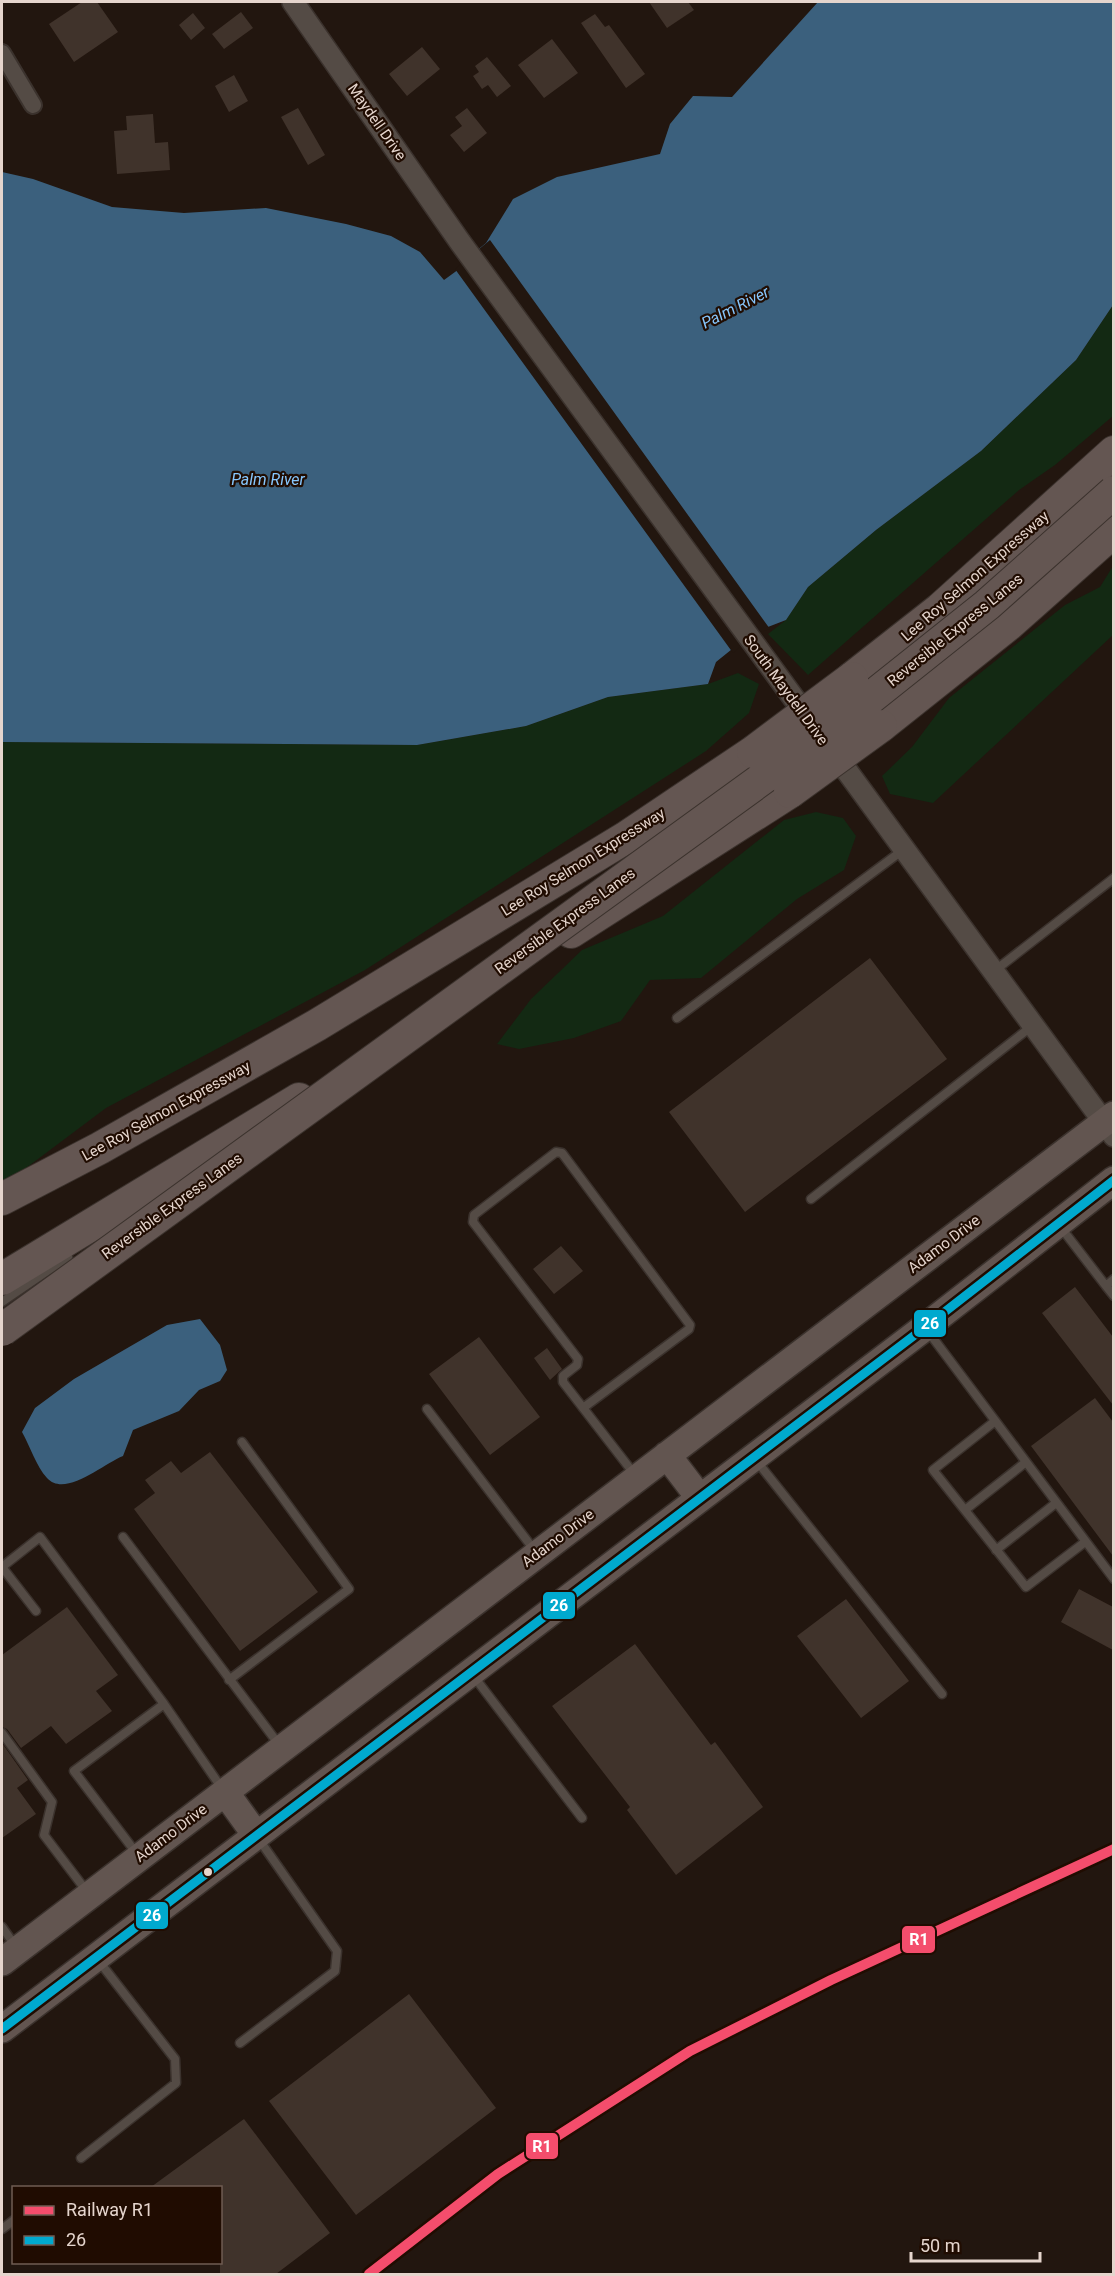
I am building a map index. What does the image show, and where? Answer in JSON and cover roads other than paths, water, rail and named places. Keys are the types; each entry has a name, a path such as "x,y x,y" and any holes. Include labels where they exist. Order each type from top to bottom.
{"highway":[{"name":"Lee Roy Selmon Expressway","path":"2,1199 121,1137 317,1025 625,838 753,752 940,609 1113,452"},
{"name":"Reversible Express Lanes","path":"2,1330 839,723 987,605 1113,492"},
{"path":"2,1279 624,900 790,792 881,726 1008,625 1113,531"}],"main road":[{"name":"Adamo Drive","path":"10,1956 667,1455 1110,1125"},
{"path":"2,2029 924,1328 1113,1180"},
{"path":"667,1455 699,1497"},
{"path":"225,1792 256,1835"}],"street":[{"name":"Maydell Drive","path":"293,2 460,242"},
{"path":"2,53 33,105"},
{"name":"South Maydell Drive","path":"460,242 1032,1026 1110,1125"}],"lane":[{"path":"677,1018 903,850"},
{"path":"993,972 1113,878"},
{"path":"811,1199 1032,1026"},
{"path":"583,1408 689,1329 690,1325 562,1153 556,1152 474,1215 473,1222 578,1359 577,1365 562,1379 583,1408 637,1478"},
{"path":"137,1210 184,1169"},
{"path":"1058,1223 1113,1296"},
{"path":"2,1302 74,1253"},
{"path":"1106,1286 1113,1279"},
{"path":"924,1328 1113,1579"},
{"path":"426,1409 537,1554"},
{"path":"994,1422 933,1470 1026,1587 1085,1542"},
{"path":"229,1680 349,1588 242,1442"},
{"path":"753,1457 942,1694"},
{"path":"965,1510 1026,1462"},
{"path":"996,1550 1056,1503"},
{"path":"36,1611 2,1567 40,1537 164,1704 225,1792"},
{"path":"123,1537 282,1749"},
{"path":"470,1672 582,1818"},
{"path":"139,1857 74,1771 164,1704"},
{"path":"2,1734 52,1802 44,1835 90,1895"},
{"path":"240,2043 335,1971 337,1952 256,1835"},
{"path":"2,1927 10,1956"},
{"path":"81,2158 176,2083 175,2059 95,1958"}],"water":[{"name":"Palm River","path":"818,2 1113,2 1113,305 1076,360 981,451 876,530 808,587 786,620 752,633 716,662 708,684 608,697 526,726 417,745 2,742 2,172 33,179 112,207 184,213 266,208 346,224 391,236 420,252 444,280 477,256 475,252 486,243 513,199 557,177 660,154 670,124 693,96 732,97"},
{"path":"200,1319 220,1345 227,1370 220,1381 199,1390 179,1411 133,1430 123,1456 95,1472 64,1484 55,1483 47,1478 36,1462 22,1432 35,1408 74,1379 167,1325"}],"rail line":[{"name":"R1","path":"369,2274 498,2174 690,2051 831,1980 1114,1849"}]}
